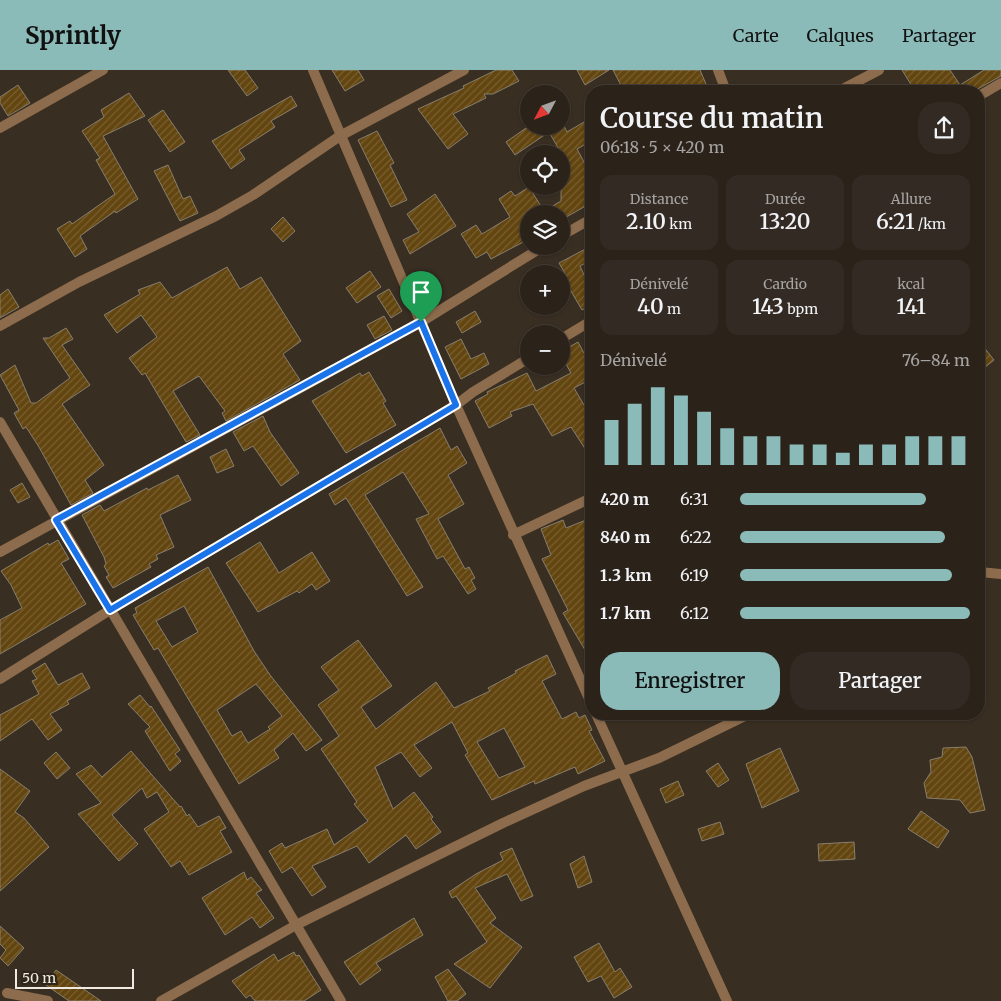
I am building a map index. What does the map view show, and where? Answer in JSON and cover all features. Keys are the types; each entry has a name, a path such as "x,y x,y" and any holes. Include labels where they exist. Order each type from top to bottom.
{"street":[{"path":"0,128 102,70"},
{"path":"312,70 456,405 585,690"},
{"path":"0,326 80,282 216,216 253,195 340,136 464,70"},
{"path":"718,70 724,85"},
{"path":"850,85 879,70"},
{"path":"985,92 1001,83"},
{"path":"570,231 585,222"},
{"path":"0,552 421,322 529,255"},
{"path":"570,334 585,325"},
{"path":"0,679 110,610 456,405 492,379 520,363"},
{"path":"0,422 340,1001"},
{"path":"514,535 585,501"},
{"path":"985,573 1001,574"},
{"path":"599,720 727,1001"},
{"path":"161,1001 296,925 503,823 584,786 659,758 737,720"},
{"path":"7,993 48,1001"}],"building":[{"path":"228,70 245,70 258,88 247,96"},
{"path":"332,70 358,70 364,80 345,91"},
{"path":"496,70 512,70 519,81 493,94 484,94 486,98 453,114 468,134 448,149 418,109 464,88 463,86"},
{"path":"577,70 609,70 585,85"},
{"path":"613,70 700,70 706,85 688,84 621,85"},
{"path":"902,70 950,70 960,85 911,85"},
{"path":"984,70 1001,70 1001,76 985,85 960,85"},
{"path":"18,85 30,103 8,116 0,103 0,97"},
{"path":"129,93 145,116 103,136 138,199 116,213 115,211 80,236 87,249 75,257 57,229 70,221 72,224 115,194 96,160 100,158 82,131 104,117 101,110"},
{"path":"291,96 297,106 271,121 275,127 239,150 245,159 231,169 212,141"},
{"path":"163,110 185,142 170,152 148,120"},
{"path":"584,122 585,144 577,149 585,164 585,206 570,215 570,205 554,205 561,201 561,195 570,195 570,145 556,145 551,135 570,135 570,130"},
{"path":"377,131 394,163 390,165 407,200 391,207 358,140"},
{"path":"520,132 520,135 545,135 530,145 520,145 520,152 515,155 506,142"},
{"path":"168,165 183,199 190,196 198,213 180,221 154,171"},
{"path":"511,191 515,196 520,193 520,195 534,195 540,205 520,205 520,244 491,259 487,252 476,258 461,234 476,225 482,234 510,217 499,199"},
{"path":"435,194 456,226 410,254 403,240 419,232 407,214"},
{"path":"283,217 295,231 283,242 271,229"},
{"path":"585,249 585,263 580,266 585,277 585,308 582,310 570,289 570,265 560,265 559,263"},
{"path":"227,267 240,289 261,277 301,341 283,354 300,380 226,421 222,413 225,411 199,376 173,391 200,435 186,442 145,373 142,375 129,358 157,337 141,315 117,333 104,315 140,294 138,290 160,282 172,298"},
{"path":"370,271 381,287 357,303 346,288"},
{"path":"8,289 19,307 0,318 0,295"},
{"path":"389,289 402,311 391,318 377,296"},
{"path":"475,311 481,322 462,333 456,322"},
{"path":"384,316 392,330 375,339 367,325"},
{"path":"66,328 73,339 62,345 90,385 62,404 104,465 85,480 93,493 71,505 39,447 26,427 23,429 14,413 19,410 0,375 15,365 31,403 36,403 70,378 43,338 49,338"},
{"path":"461,339 471,359 484,353 489,364 461,379 445,347"},
{"path":"578,342 585,355 585,382 574,388 585,407 585,449 571,427 552,436 533,404 510,412 512,416 489,428 475,401 488,394 487,392 523,375 528,375 536,391 571,373 570,347"},
{"path":"985,349 994,360 985,367"},
{"path":"369,372 386,401 383,403 396,425 346,453 312,401 360,373 362,376"},
{"path":"263,416 270,432 299,473 281,486 253,446 244,451 233,432"},
{"path":"440,428 451,450 457,446 467,463 448,475 464,504 438,519 465,569 469,567 475,578 471,580 476,589 468,594 443,556 437,559 416,519 429,514 403,472 365,495 423,587 407,596 346,498 335,505 329,494"},
{"path":"226,449 234,466 217,473 210,457"},
{"path":"178,475 191,500 160,515 174,547 156,555 158,559 149,564 151,567 113,588 106,577 109,575 104,566 106,564 104,557 82,515 100,505 104,511 147,488 148,490"},
{"path":"22,483 30,497 18,503 10,490"},
{"path":"563,520 566,528 585,520 585,650 563,613 568,610 542,559 551,555 541,529"},
{"path":"58,540 69,559 61,563 86,604 0,654 0,620 22,608 11,585 1,571 48,543 49,545"},
{"path":"260,542 279,573 312,552 330,581 316,590 312,584 299,593 297,591 258,612 226,563"},
{"path":"208,567 254,651 270,675 322,740 306,751 293,733 274,750 279,758 239,784 158,648 154,650 133,615 137,613 135,608","holes":["184,606 198,632 172,647 156,621","256,684 282,716 268,727 270,729 248,743 241,731 232,736 217,710"]},
{"path":"358,640 392,686 361,707 376,729 436,682 454,708 490,691 488,688 516,673 515,671 547,655 556,674 542,681 562,719 576,712 579,718 585,715 585,720 587,720 592,730 589,731 605,761 578,774 575,767 535,784 534,781 492,800 465,755 468,753 452,722 414,745 432,768 420,777 401,752 375,767 393,809 414,792 433,817 431,819 441,832 416,849 406,835 369,863 357,846 312,866 326,887 312,896 292,867 282,873 269,851 282,843 285,848 327,829 334,845 368,821 354,804 357,802 321,749 339,736 318,705 339,690 321,667","holes":["504,728 525,767 499,778 477,742"]},
{"path":"45,663 58,685 82,673 90,688 67,701 69,704 50,714 62,730 48,740 32,719 0,741 0,715 39,694 32,681 37,679 32,671"},
{"path":"140,695 151,706 180,750 175,754 181,761 170,771 145,731 150,727 128,704"},
{"path":"966,747 972,757 985,810 970,813 960,800 927,798 924,783 931,772 930,760 942,757 943,748"},
{"path":"780,748 799,791 762,808 746,764"},
{"path":"131,751 181,806 187,816 189,814 198,827 219,816 226,828 220,831 232,852 189,875 180,861 171,867 144,829 169,812 157,792 147,798 142,788 112,815 138,844 119,861 78,814 101,803 76,774 91,765 102,777"},
{"path":"56,752 70,768 57,779 44,763"},
{"path":"718,763 729,780 718,787 706,771"},
{"path":"0,769 30,791 15,812 24,818 49,847 0,891"},
{"path":"678,781 684,795 666,803 660,789"},
{"path":"921,811 949,831 938,848 908,829"},
{"path":"720,822 724,834 702,841 698,829"},
{"path":"854,842 855,859 819,861 818,844"},
{"path":"512,848 533,896 521,901 507,874 475,888 496,918 490,923 522,947 490,988 454,964 487,942 456,896 452,898 449,892 476,874 503,860 500,853"},
{"path":"584,856 592,882 578,888 570,864"},
{"path":"244,872 247,880 251,877 262,890 256,893 274,918 260,928 252,917 225,935 202,898"},
{"path":"414,918 423,935 376,963 381,970 360,985 344,962"},
{"path":"0,926 24,948 8,966 0,958 6,950 0,944"},
{"path":"599,943 615,972 620,968 632,987 614,998 601,976 588,982 574,957"},
{"path":"294,952 296,956 299,955 321,990 304,1001 255,1001 250,995 246,998 232,981 274,954 278,961"},
{"path":"448,969 466,994 457,1001 448,1001 435,977"},
{"path":"56,970 101,1001 69,1001 46,985"}],"route":[{"path":"421,322 456,405 110,610 56,520 421,322"}]}
